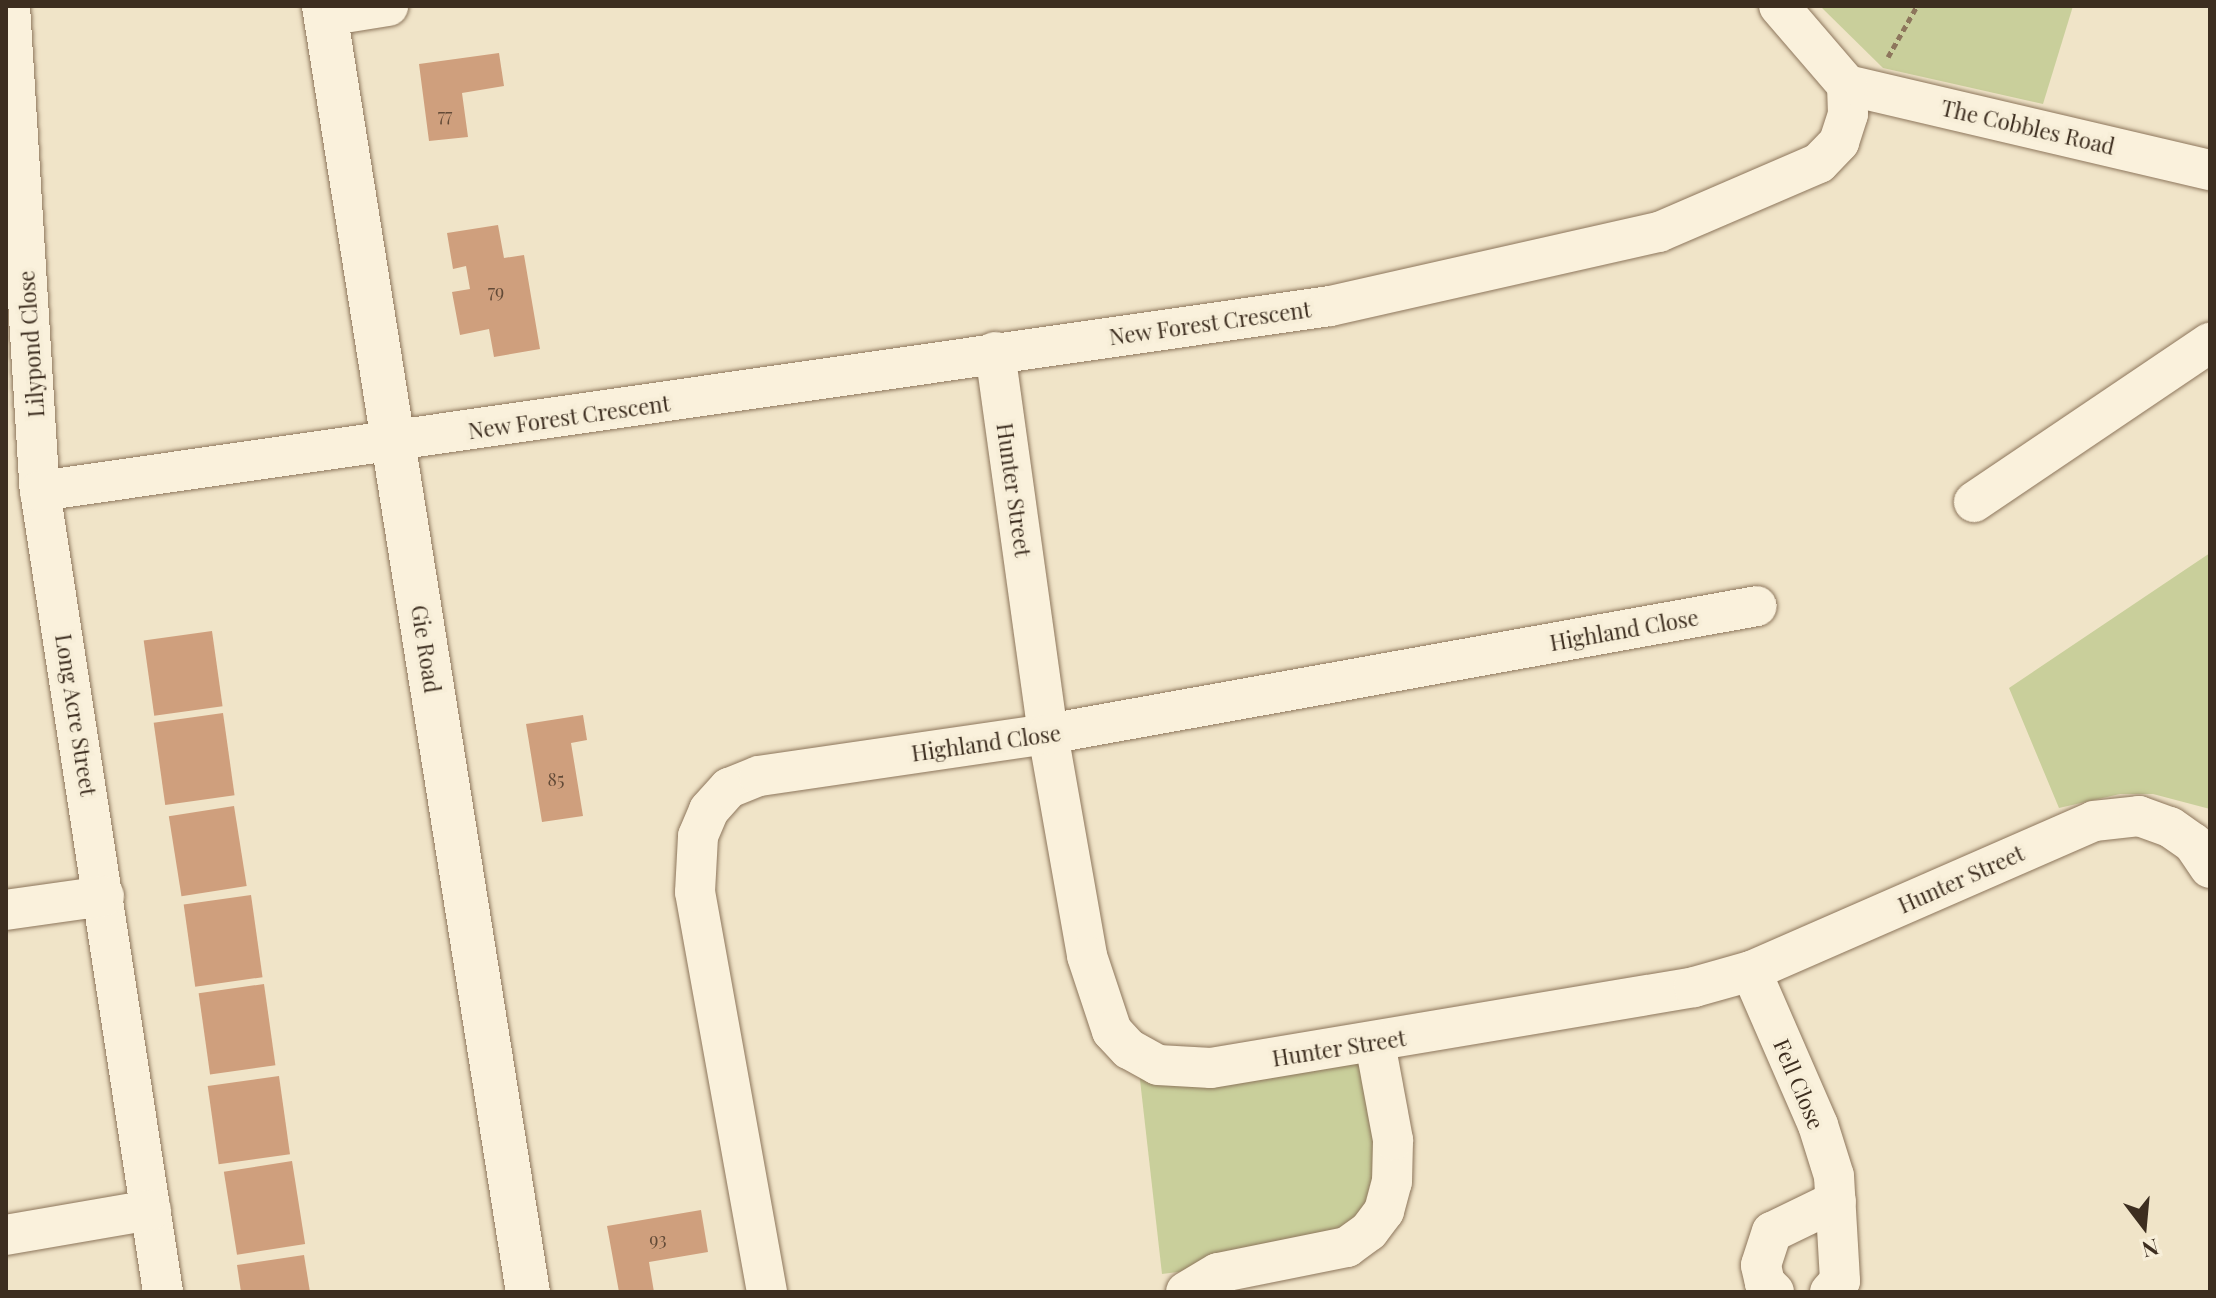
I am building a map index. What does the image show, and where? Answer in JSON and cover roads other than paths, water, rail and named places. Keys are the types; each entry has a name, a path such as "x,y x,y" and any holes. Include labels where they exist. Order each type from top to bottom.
{"street":[{"name":"Lilypond Close","path":"10,6 40,491"},
{"path":"324,11 388,6"},
{"path":"1779,6 1858,88"},
{"name":"Gie Road","path":"324,11 528,1292"},
{"name":"The Cobbles Road","path":"1858,88 2210,170"},
{"name":"New Forest Crescent","path":"394,443 995,352 1330,306 1659,232 1755,194 1831,154 1858,88"},
{"path":"1974,502 2210,343"},
{"name":"Hunter Street","path":"995,352 1048,734 1087,956 1103,1013 1129,1049 1158,1065 1211,1068 1375,1043 1694,987 1751,971 2094,821 2139,816 2170,827 2204,849"},
{"path":"40,491 394,443"},
{"name":"Long Acre Street","path":"40,491 163,1292"},
{"name":"Highland Close","path":"767,1292 695,892 698,836 709,810 729,788 759,776 1048,734 1757,606"},
{"path":"6,910 104,896"},
{"name":"Fell Close","path":"1751,971 1818,1125 1834,1176 1840,1281 1830,1292"},
{"path":"1186,1292 1218,1273 1347,1247 1369,1231 1384,1211 1392,1182 1393,1140 1375,1043"},
{"path":"1774,1292 1765,1283 1761,1265 1772,1232 1836,1201"},
{"path":"6,1235 151,1210"}]}
